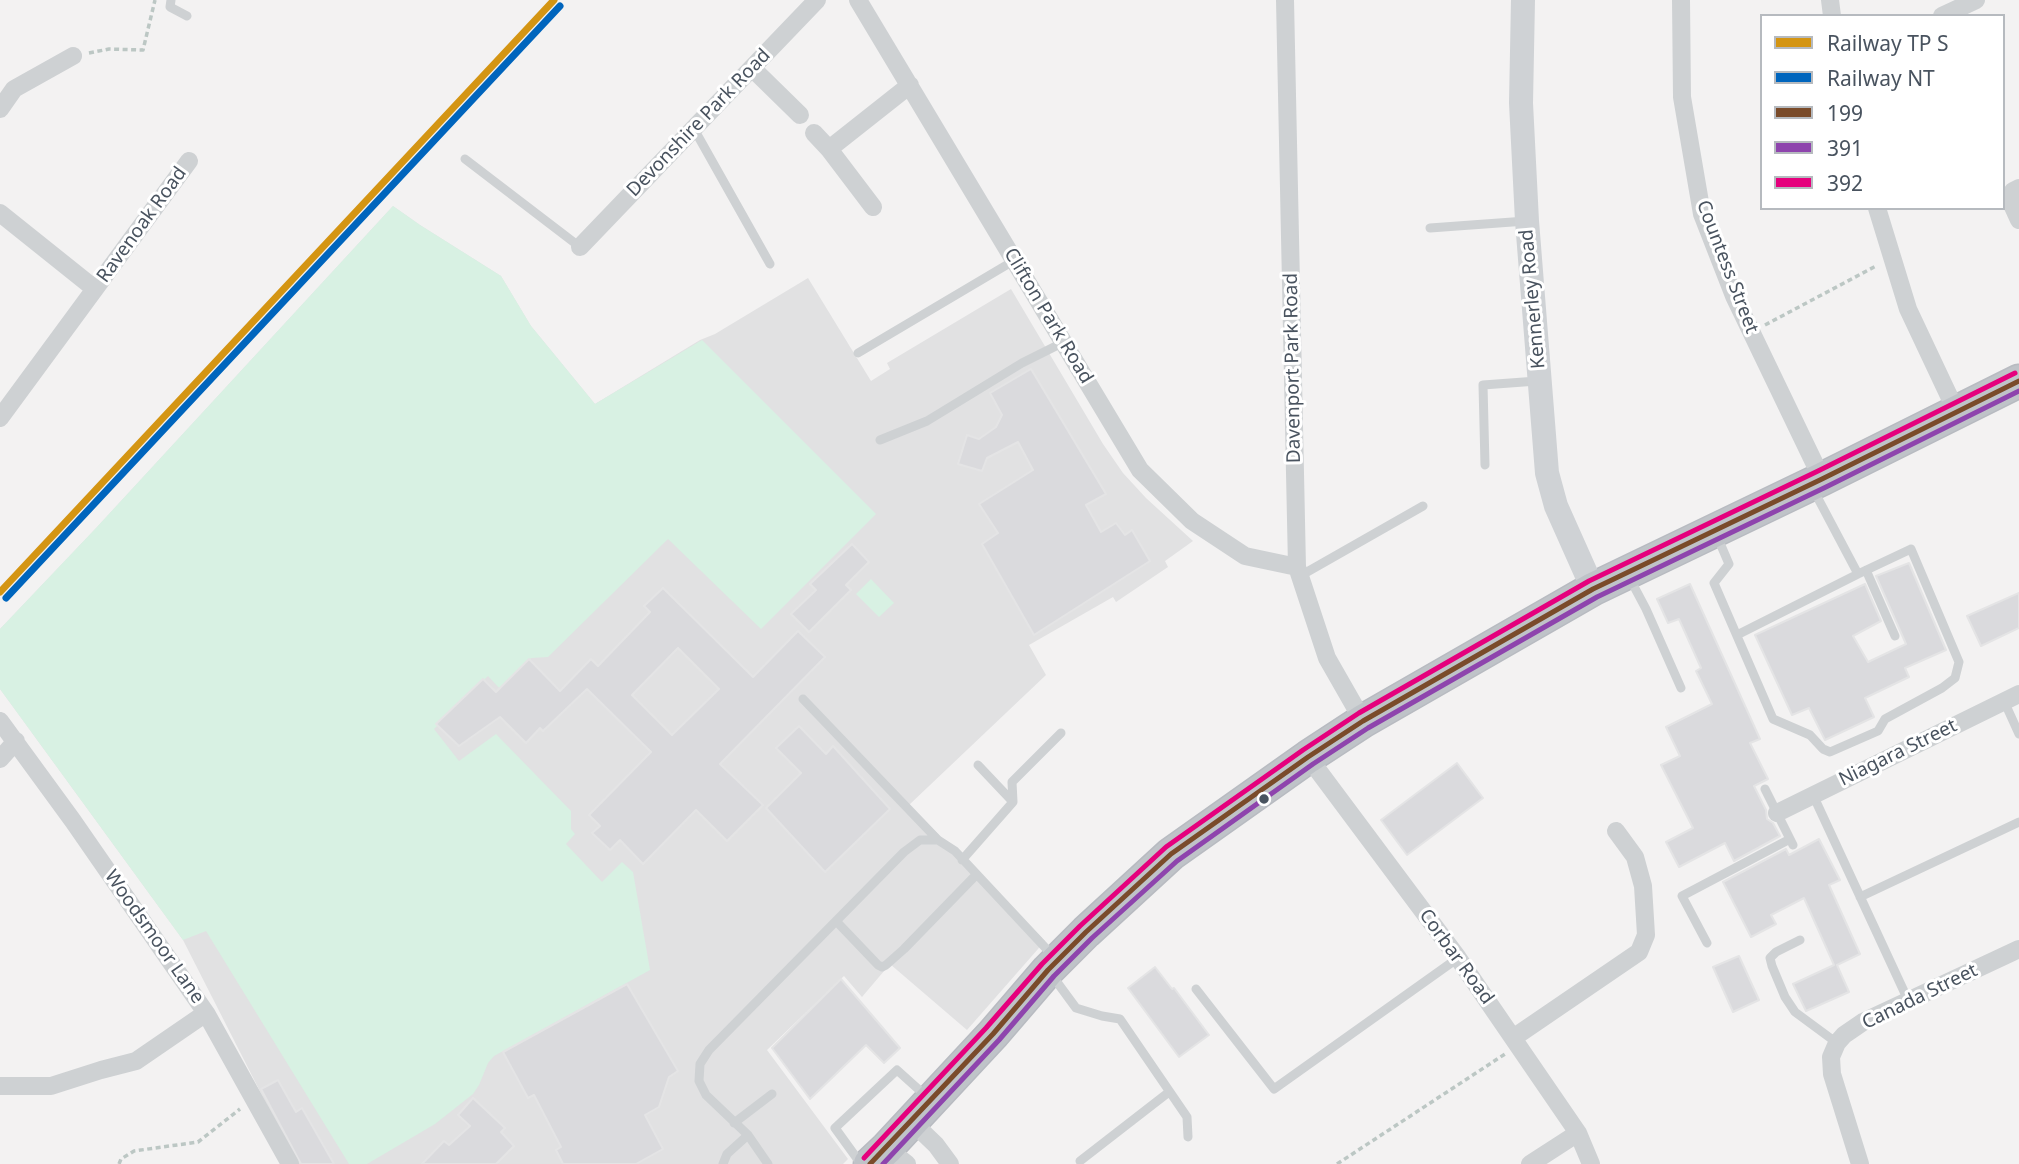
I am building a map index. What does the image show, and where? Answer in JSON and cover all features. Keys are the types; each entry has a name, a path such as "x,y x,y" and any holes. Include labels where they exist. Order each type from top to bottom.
{"highway":[{"path":"881,1160 921,1111 1053,965 1171,854 1308,757 1363,721 1593,589 2019,381"}],"street":[{"name":"Devonshire Park Road","path":"580,247 817,0"},
{"name":"Clifton Park Road","path":"858,0 1140,470 1192,521 1245,556 1299,571"},
{"name":"Davenport Park Road","path":"1285,0 1299,571 1327,658 1363,721"},
{"name":"Kennerley Road","path":"1523,0 1521,103 1527,221 1547,473 1551,490 1593,589"},
{"name":"Countess Street","path":"1681,0 1682,97 1702,214 1734,296 1816,482"},
{"path":"1946,14 1976,0"},
{"path":"0,110 14,89 73,56"},
{"path":"752,68 800,115"},
{"path":"829,149 910,85"},
{"path":"814,133 873,208"},
{"name":"Ravenoak Road","path":"0,418 190,161"},
{"path":"2019,188 2013,191 2009,198 2019,220"},
{"path":"1878,210 1908,309 1957,413"},
{"name":"Ravenoak Road","path":"0,213 95,289"},
{"name":"Niagara Street","path":"1777,813 2012,698"},
{"name":"Woodsmoor Lane","path":"0,721 74,821 206,1013 290,1164"},
{"path":"0,759 16,741"},
{"name":"Corbar Road","path":"1308,757 1458,958 1578,1133 1591,1164"},
{"path":"1516,1042 1639,952 1646,936 1643,886 1635,857 1616,831"},
{"name":"Canada Street","path":"1834,1050 1844,1035 1863,1022 2019,949"},
{"path":"0,1086 51,1086 136,1061 206,1013"},
{"path":"1834,1050 1832,1074 1860,1164"},
{"path":"921,1111 936,1146 950,1164"},
{"path":"1530,1164 1578,1133"}],"lane":[{"path":"171,0 170,6 187,16"},
{"path":"694,129 770,264"},
{"path":"465,159 580,247"},
{"path":"1430,228 1527,221"},
{"path":"858,353 1015,260"},
{"path":"880,440 927,421 1022,363 1064,342"},
{"path":"1485,465 1483,385 1540,380"},
{"path":"1816,482 1895,636"},
{"path":"1299,571 1423,506"},
{"path":"1715,530 1729,564 1714,583 1773,719 1810,735 1823,749 1830,752 1878,731 1885,719 1955,678 1959,662 1912,549 1737,635"},
{"path":"1626,573 1646,608 1681,688"},
{"path":"2012,698 2019,734"},
{"path":"803,699 938,840 955,851 1053,965 1076,1008 1120,1019 1187,1116 1188,1137"},
{"path":"962,860 1013,802 1012,782 1061,733"},
{"path":"978,765 1013,802"},
{"path":"1707,943 1682,896 1791,842 1765,789"},
{"path":"1813,795 1908,1000"},
{"path":"1860,897 2019,822"},
{"path":"768,1164 748,1135 706,1095 699,1081 699,1065 709,1049 904,852 920,840 938,840"},
{"path":"836,921 878,965 886,965 976,875"},
{"path":"1800,940 1770,958 1772,966 1785,997 1795,1012 1834,1050"},
{"path":"1196,989 1274,1088 1458,958"},
{"path":"881,1160 835,1128 897,1070 921,1111"},
{"path":"1080,1161 1169,1092"},
{"path":"734,1123 772,1094"},
{"path":"723,1164 727,1154 748,1135"}],"path":[{"path":"73,56 110,49 143,50 155,0"},
{"path":"1751,332 1892,258"},
{"path":"1337,1164 1516,1042"},
{"path":"119,1164 121,1159 134,1151 198,1142 253,1099"}],"shaded area":[{"path":"393,206 501,276 531,326 595,404 808,278 871,381 890,369 887,363 1011,289 1123,473 1193,541 1165,561 1168,567 1116,602 1113,597 1029,645 1046,675 909,805 1045,941 967,1030 890,964 862,997 844,976 767,1050 848,1159 843,1164 297,1164 183,940 0,689 0,629"}],"green space":[{"path":"393,206 501,276 531,326 595,404 702,340 876,514 761,629 668,539 548,657 531,658 501,690 488,676 434,729 459,761 496,734 571,811 571,829 575,834 566,844 602,882 622,862 633,872 650,970 494,1056 473,1094 435,1124 367,1164 349,1164 206,931 183,940 0,689 0,629"},
{"path":"871,579 894,603 879,617 856,594"}],"building":[{"path":"1031,369 1106,494 1086,505 1101,532 1116,523 1125,535 1132,530 1150,561 1034,635 982,544 998,533 979,504 1033,470 1018,442 987,458 982,471 958,464 967,435 979,439 996,427 1002,415 990,393"},
{"path":"852,544 869,562 846,585 851,590 809,632 791,614 816,590 810,584"},
{"path":"1909,563 1946,650 1905,668 1909,677 1865,698 1874,717 1825,740 1809,708 1792,715 1755,635 1865,584 1881,621 1853,636 1868,662 1906,644 1876,576"},
{"path":"1690,584 1760,739 1750,743 1768,779 1754,786 1766,810 1767,819 1773,823 1780,836 1734,861 1725,843 1679,867 1666,842 1693,828 1661,765 1680,756 1666,727 1712,704 1696,671 1701,668 1679,619 1668,623 1657,599"},
{"path":"663,588 753,677 798,631 825,657 720,764 763,805 727,841 696,810 643,864 620,840 610,850 592,833 600,826 589,815 651,752 587,689 543,731 540,728 526,743 500,717 459,746 436,724 483,679 496,692 529,659 560,691 591,659 598,666 650,612 644,606","holes":["678,648 719,689 672,735 632,695"]},
{"path":"2019,593 2019,628 1981,646 1967,616"},
{"path":"799,726 826,754 833,746 890,809 825,872 766,808 801,773 776,748"},
{"path":"1457,763 1483,798 1407,855 1381,820"},
{"path":"1819,839 1840,880 1829,885 1860,954 1837,965 1849,992 1806,1011 1793,984 1834,965 1804,898 1771,915 1776,924 1751,937 1723,882 1786,849 1789,855"},
{"path":"1739,956 1759,1000 1733,1012 1713,967"},
{"path":"1155,967 1209,1035 1179,1057 1128,988"},
{"path":"841,979 900,1048 884,1063 866,1045 810,1099 772,1048"},
{"path":"627,984 678,1071 669,1077 659,1107 645,1115 663,1149 636,1164 563,1164 556,1150 561,1147 534,1095 528,1098 503,1052"},
{"path":"278,1080 296,1112 302,1108 334,1164 301,1164 261,1089"},
{"path":"473,1098 505,1128 501,1132 514,1146 496,1164 422,1164 444,1141 449,1145 470,1126 458,1115"}],"transit line":[{"path":"0,592 554,0"},
{"name":"392","path":"864,1158 1080,926 1166,847 1303,750 1359,713 1589,581 2015,373"},
{"name":"199","path":"870,1164 1086,932 1171,854 1308,757 1363,721 1593,589 2019,381"},
{"name":"391","path":"883,1164 1092,938 1177,861 1313,764 1368,728 1597,597 2019,391"}],"rail line":[{"name":"NT","path":"6,598 560,6"}]}
